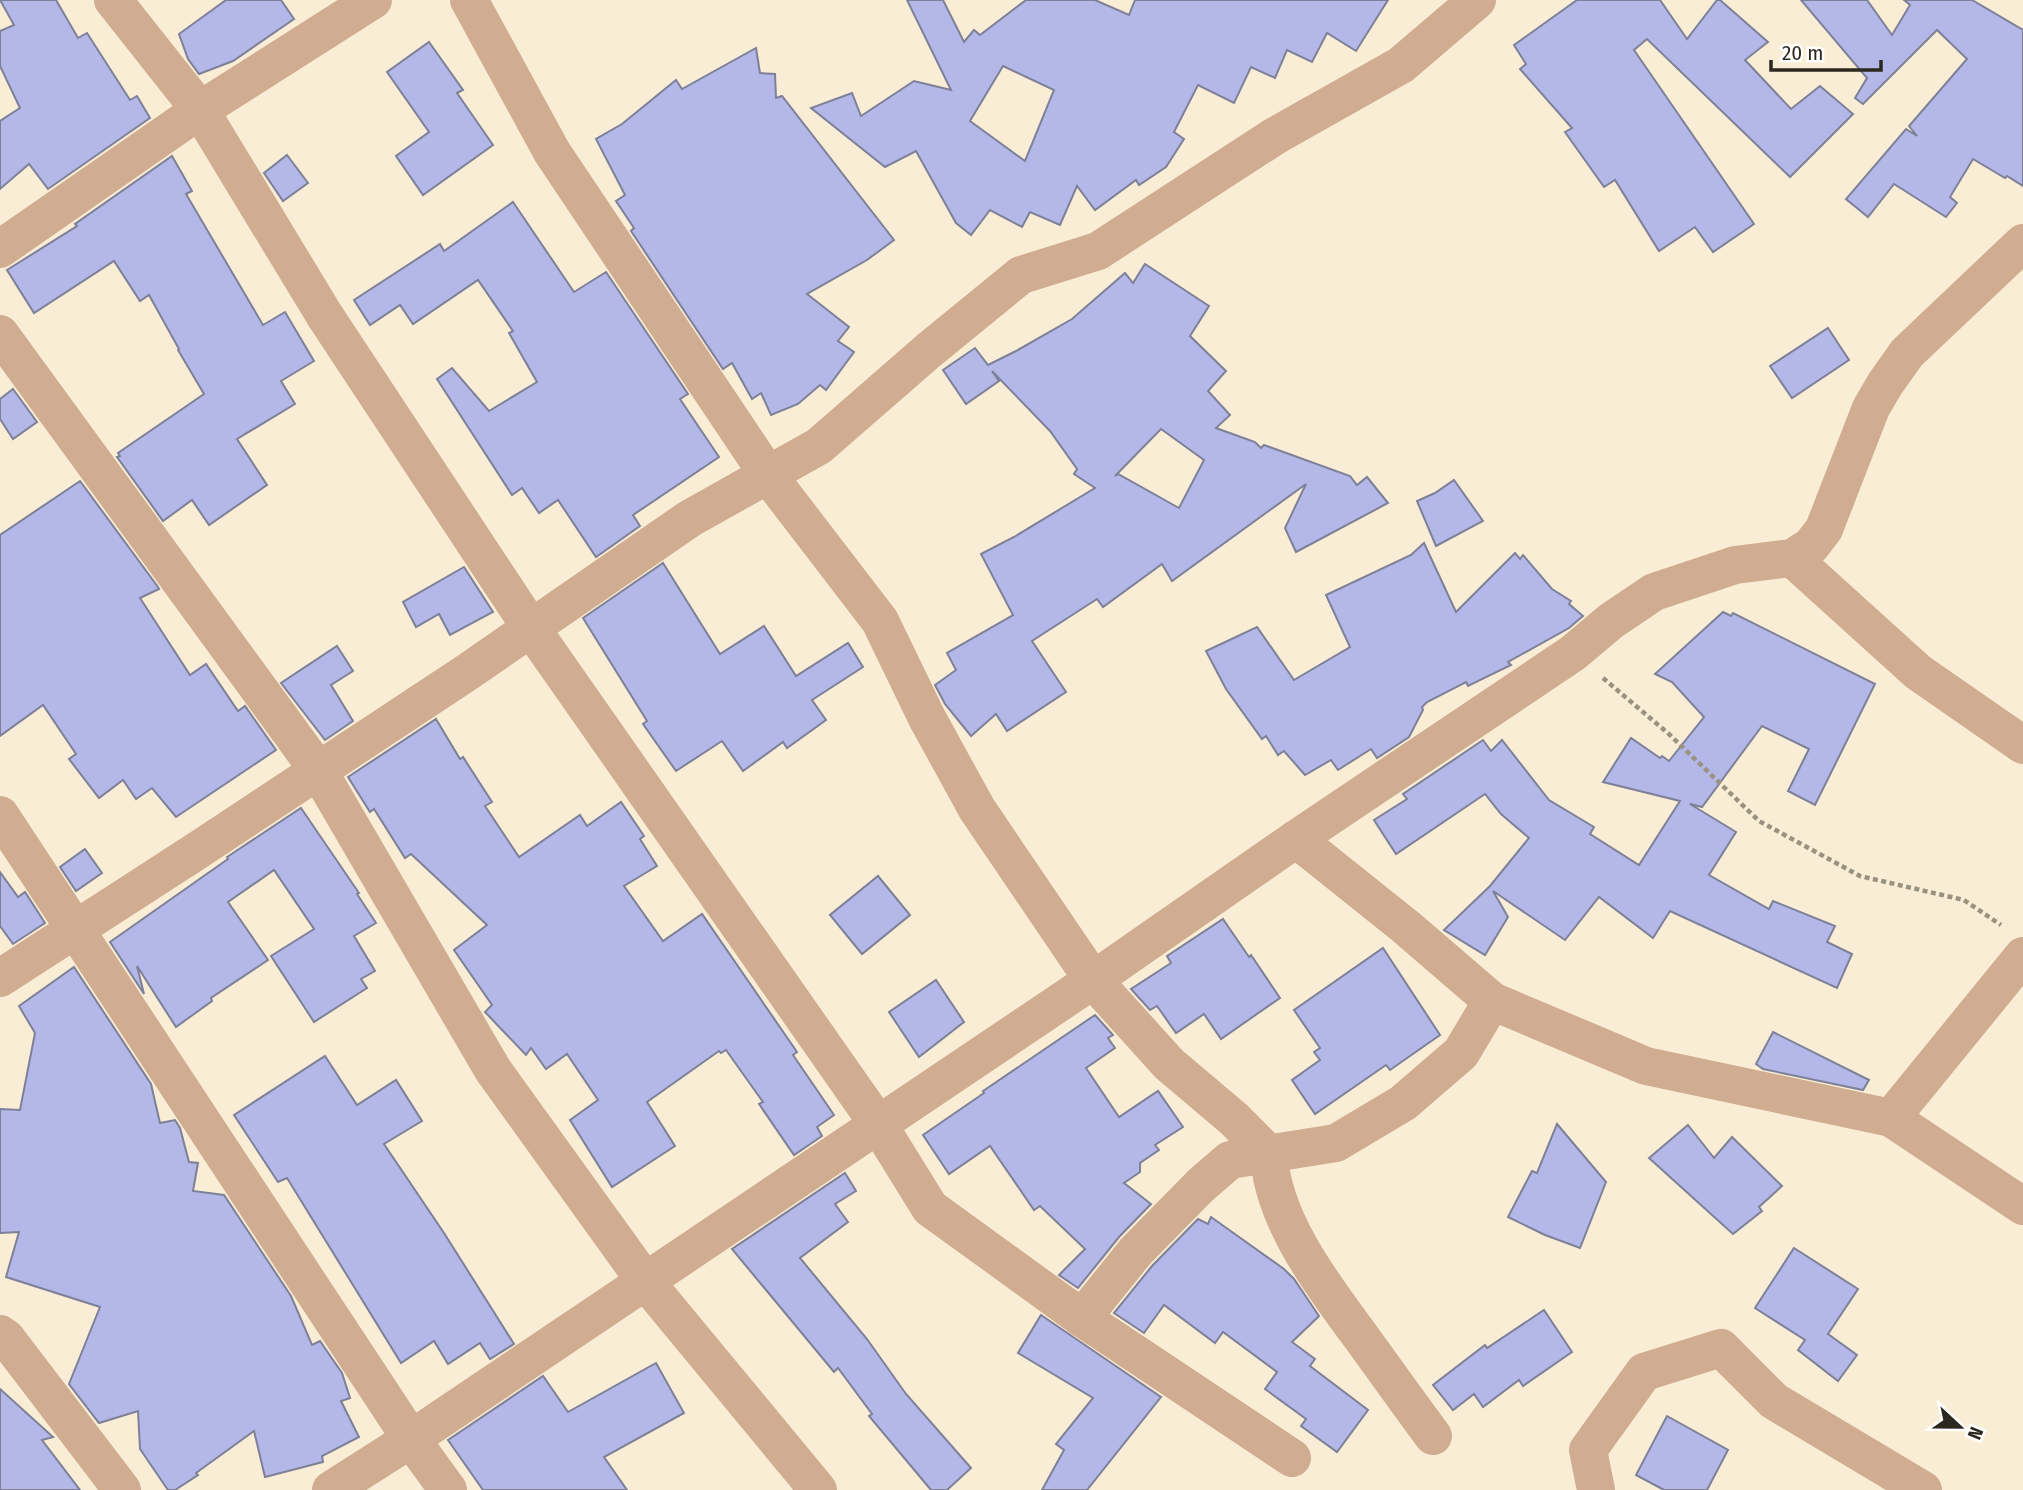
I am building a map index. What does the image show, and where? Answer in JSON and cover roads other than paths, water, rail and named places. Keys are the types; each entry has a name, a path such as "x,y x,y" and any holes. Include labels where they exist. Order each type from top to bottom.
{"street":[{"path":"113,0 201,110 325,316 531,628 877,1124 930,1208 1082,1318 1292,1458"},
{"path":"0,249 201,110 373,0"},
{"path":"470,0 552,152 768,475 880,621 927,718 977,809 1093,980 1169,1064 1234,1119 1269,1154 1270,1174 1284,1218 1327,1291 1433,1436"},
{"path":"0,978 318,770 689,519 819,446 1021,275 1097,251 1275,136 1401,65 1477,0"},
{"path":"331,1490 411,1439 1093,980 1296,839 1573,653 1611,621 1654,592 1735,565 1792,558 1811,546 1825,529 1871,408 1907,353 2023,243"},
{"path":"0,334 318,770 493,1070 645,1281 818,1490"},
{"path":"1792,558 1918,672 2023,745"},
{"path":"0,815 411,1439 448,1490"},
{"path":"1296,839 1406,927 1492,1001 1646,1066 1891,1118 2023,1206"},
{"path":"1891,1118 2013,941"},
{"path":"1082,1318 1136,1251 1200,1185 1230,1160 1336,1143 1403,1103 1461,1053 1492,1001"},
{"path":"0,1334 6,1338 122,1490"},
{"path":"1596,1490 1588,1450 1644,1372 1721,1348 1774,1401 1923,1490"}]}
